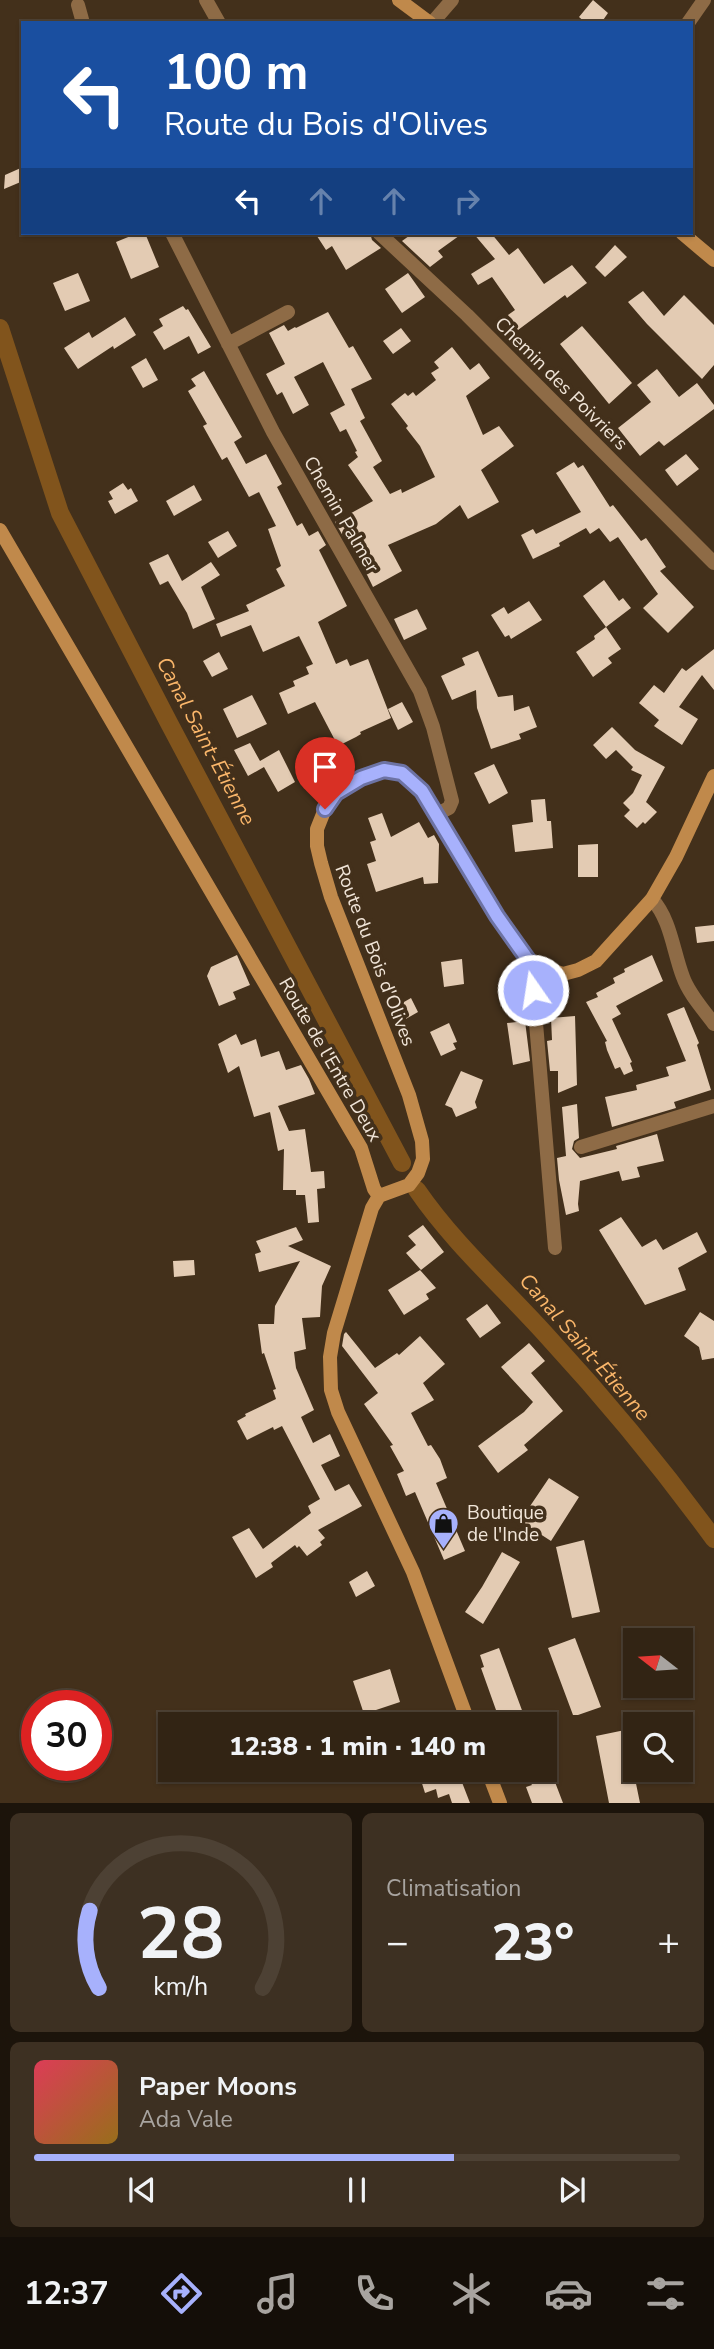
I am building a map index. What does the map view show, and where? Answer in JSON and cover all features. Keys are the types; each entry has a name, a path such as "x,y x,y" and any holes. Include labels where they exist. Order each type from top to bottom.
{"main road":[{"path":"399,0 428,21"},
{"path":"684,235 714,260"},
{"name":"Route de l'Entre Deux","path":"0,530 345,1119 361,1148 374,1189 379,1196"},
{"name":"Route du Bois d'Olives","path":"379,1196 409,1185 418,1173 423,1159 422,1141 409,1095 331,897 317,846 317,829 325,809 336,793 361,778 384,770 402,773 422,791 497,916 531,964"},
{"path":"531,964 563,974 596,961 652,899 676,857 714,776"},
{"path":"379,1196 372,1208 334,1333 330,1357 331,1390 338,1412 413,1572 465,1712"},
{"path":"492,1782 500,1803"}],"street":[{"path":"206,0 218,21"},
{"path":"433,21 452,0"},
{"path":"689,21 704,0"},
{"path":"78,5 82,21"},
{"name":"Chemin Palmer","path":"173,235 273,432 420,691 433,727 452,801 449,807 437,814"},
{"name":"Chemin des Poivriers","path":"381,235 467,315 714,563"},
{"path":"229,344 288,312"},
{"path":"652,899 663,911 688,989 714,1024"},
{"path":"531,964 555,1248"},
{"path":"581,1147 714,1106"}],"building":[{"path":"593,0 608,13 602,21 584,21 579,17"},
{"path":"21,168 21,182 4,189 5,175"},
{"path":"133,235 146,235 159,267 131,279 116,242"},
{"path":"316,235 371,235 381,248 346,270 332,246 326,250"},
{"path":"410,235 460,235 438,251 443,257 430,267 402,241"},
{"path":"475,235 493,235 509,255 518,248 544,284 572,265 587,283 567,298 565,295 518,330 508,315 515,310 492,277 478,285 471,274 495,259"},
{"path":"615,245 627,257 605,277 595,267"},
{"path":"78,273 90,301 65,311 53,283"},
{"path":"408,273 425,297 402,313 385,289"},
{"path":"643,291 664,316 684,295 714,325 714,365 702,379 628,302"},
{"path":"183,306 188,309 211,347 198,354 189,336 164,350 153,332 163,326 159,319"},
{"path":"328,312 349,348 353,346 372,379 351,389 365,418 360,421 382,461 373,467 390,494 401,489 402,493 435,477 420,446 406,428 408,426 391,404 405,393 408,396 413,392 416,396 436,380 431,373 439,368 434,362 452,347 470,370 479,363 490,378 466,396 483,435 499,426 514,446 481,470 499,502 468,519 460,505 436,524 388,545 402,571 373,587 347,534 343,536 335,522 373,501 348,465 358,457 355,452 357,451 346,429 340,432 330,413 345,405 323,362 294,377 309,405 293,414 282,392 277,395 266,374 285,364 269,333 284,325 288,331"},
{"path":"125,317 136,335 114,349 113,346 78,369 64,348 89,332 92,338"},
{"path":"582,326 632,383 609,404 560,344"},
{"path":"401,328 411,341 393,354 383,341"},
{"path":"146,358 158,380 143,388 131,367"},
{"path":"657,369 679,397 697,383 714,405 714,409 664,446 659,441 640,456 618,428 651,402 637,385"},
{"path":"204,371 242,437 234,442 246,464 266,454 282,484 277,487 297,526 302,523 309,536 318,531 326,545 319,550 347,606 318,622 336,664 347,659 350,666 368,659 391,718 360,732 361,734 338,746 315,702 288,714 279,693 295,686 293,681 309,674 306,667 313,664 299,636 263,652 251,625 221,637 216,624 249,611 246,605 285,586 276,569 281,566 268,529 276,526 259,492 249,497 227,457 222,460 203,426 207,424 188,391 196,386 191,379"},
{"path":"686,454 699,469 677,486 665,470"},
{"path":"574,462 578,468 583,465 610,507 613,505 641,541 646,538 666,567 660,571 694,607 668,633 643,608 658,594 618,537 610,542 599,528 590,534 586,528 559,543 560,546 533,559 521,535 533,529 536,534 581,512 556,473"},
{"path":"123,483 128,490 131,488 138,501 115,514 108,501 113,499 109,492"},
{"path":"194,485 202,500 174,516 166,501"},
{"path":"228,531 237,546 218,558 208,542"},
{"path":"168,554 182,581 211,562 220,575 201,587 215,619 193,629 168,581 160,585 149,563"},
{"path":"604,580 619,601 623,598 631,608 606,627 583,596"},
{"path":"529,601 542,620 511,639 509,635 505,637 491,615 504,607 508,614"},
{"path":"417,609 427,629 404,640 394,619"},
{"path":"606,627 621,649 608,658 612,663 593,677 576,652 595,639 594,636"},
{"path":"714,649 714,690 702,675 679,707 698,719 682,745 654,726 659,720 639,703 654,685 664,693 682,668 686,671"},
{"path":"478,651 498,697 513,695 514,711 529,706 537,727 519,734 521,739 491,749 477,708 476,690 452,700 441,676 465,665 462,658"},
{"path":"219,652 228,669 212,677 203,661"},
{"path":"252,695 267,724 237,738 223,709"},
{"path":"402,702 413,722 398,730 388,709"},
{"path":"612,727 635,750 665,767 646,802 657,812 637,828 624,816 630,810 623,803 633,793 642,775 631,770 633,767 616,750 606,759 593,745"},
{"path":"250,743 260,761 279,750 295,782 278,792 264,767 248,776 234,750"},
{"path":"494,764 508,793 489,804 474,773"},
{"path":"545,799 547,821 551,821 553,848 515,852 512,825 533,822 531,800"},
{"path":"382,813 391,837 419,822 428,838 434,835 439,844 438,883 424,884 423,877 376,892 367,864 376,861 370,842 376,840 368,818"},
{"path":"598,844 598,877 578,877 578,845"},
{"path":"714,925 714,941 697,943 695,927"},
{"path":"237,955 250,985 233,992 236,999 219,1006 207,976 211,967"},
{"path":"652,955 663,981 616,1006 621,1014 612,1019 632,1062 633,1071 624,1075 620,1067 615,1069 607,1050 607,1041 586,1002 598,997 596,993 615,983 613,978 625,972 624,969"},
{"path":"462,959 464,984 444,987 441,962"},
{"path":"411,998 418,1012 404,1020 397,1006"},
{"path":"684,1007 699,1043 697,1045 711,1090 674,1102 676,1108 612,1127 605,1097 637,1090 636,1085 669,1076 666,1067 686,1061 667,1014"},
{"path":"575,1016 577,1085 558,1093 558,1071 550,1071 547,1041 552,1040 551,1018"},
{"path":"525,1021 530,1061 513,1065 507,1023"},
{"path":"449,1023 457,1042 453,1043 456,1049 441,1056 430,1032"},
{"path":"236,1034 241,1045 256,1039 261,1057 279,1051 286,1070 301,1065 309,1079 315,1094 278,1106 289,1131 305,1129 311,1172 324,1171 325,1188 317,1189 319,1222 308,1223 305,1195 296,1195 296,1190 283,1190 284,1149 278,1151 270,1112 254,1117 239,1066 228,1073 218,1044"},
{"path":"461,1071 483,1080 475,1102 477,1108 456,1117 452,1108 445,1105"},
{"path":"577,1104 579,1138 574,1141 572,1149 580,1158 617,1149 616,1146 657,1134 664,1161 637,1167 640,1177 622,1181 619,1171 580,1181 579,1211 566,1215 557,1158 566,1156 562,1107"},
{"path":"621,1217 642,1247 656,1239 663,1250 697,1232 707,1252 678,1268 686,1290 645,1305 599,1230"},
{"path":"423,1225 444,1252 421,1270 406,1253 416,1245 408,1236"},
{"path":"296,1227 303,1240 288,1246 331,1266 322,1286 320,1317 302,1318 306,1349 294,1352 296,1368 314,1410 301,1417 313,1443 330,1434 340,1456 321,1465 335,1491 349,1484 362,1506 318,1530 325,1538 320,1542 322,1545 307,1556 295,1545 271,1563 273,1567 256,1578 232,1537 249,1528 263,1549 311,1513 308,1506 320,1499 282,1426 274,1430 273,1427 247,1440 237,1421 246,1416 245,1414 276,1399 273,1390 276,1389 264,1353 262,1354 258,1324 274,1324 275,1306 300,1261 259,1272 255,1254 261,1252 256,1241"},
{"path":"194,1260 195,1275 174,1277 173,1261"},
{"path":"420,1270 436,1288 426,1294 429,1299 404,1315 388,1290"},
{"path":"487,1304 501,1323 480,1338 466,1319"},
{"path":"700,1312 714,1321 714,1358 702,1360 699,1347 684,1336"},
{"path":"346,1332 375,1368 397,1353 399,1355 420,1336 445,1364 423,1383 434,1400 411,1413 428,1446 431,1445 440,1459 447,1478 436,1483 465,1551 444,1560 415,1492 406,1496 397,1474 404,1471 390,1446 393,1445 364,1404 378,1393 342,1346"},
{"path":"529,1343 545,1361 531,1373 563,1411 524,1445 528,1450 498,1473 478,1446 524,1412 533,1402 501,1367"},
{"path":"549,1478 579,1497 551,1541 520,1521"},
{"path":"584,1540 600,1612 572,1618 556,1547"},
{"path":"502,1552 520,1562 483,1624 465,1612"},
{"path":"367,1571 375,1586 356,1597 349,1582"},
{"path":"575,1638 601,1707 578,1715 573,1715 548,1648"},
{"path":"499,1648 523,1712 497,1712 481,1668 484,1667 480,1655"},
{"path":"390,1669 400,1702 363,1712 353,1681"},
{"path":"623,1730 623,1782 636,1782 640,1803 609,1803 596,1736"},
{"path":"422,1782 462,1782 470,1803 452,1803 449,1794 438,1798 436,1789 425,1793"},
{"path":"530,1782 555,1782 563,1803 532,1803 526,1787 532,1785"}],"waterway":[{"name":"Canal Saint-Étienne","path":"0,328 60,513 402,1163"},
{"name":"Canal Saint-Étienne","path":"417,1190 463,1247 613,1411 714,1539"}],"place":[{"name":"Boutique de l'Inde","path":"444,1550"}],"route":[{"path":"325,809 336,793 361,778 384,770 402,773 422,791 512,940 531,964 533,990"}]}
